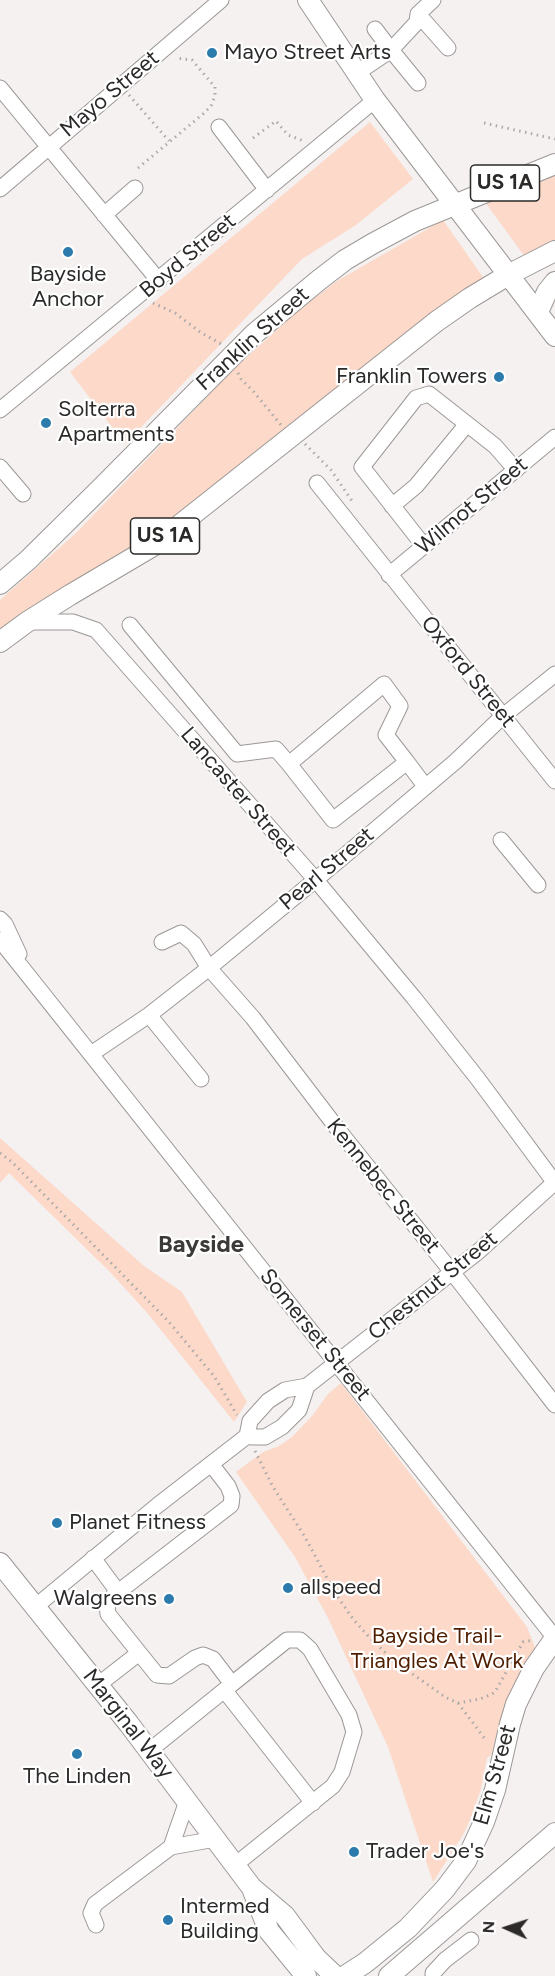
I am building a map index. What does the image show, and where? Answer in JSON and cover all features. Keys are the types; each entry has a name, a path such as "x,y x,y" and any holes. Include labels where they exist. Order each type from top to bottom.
{"main road":[{"path":"310,1 375,100 555,336"},
{"name":"Franklin Street","path":"0,584 28,560 254,334 345,260 415,221 454,203 555,164"},
{"name":"US 1A","path":"0,642 27,622 153,546 437,321 508,275 555,252"},
{"path":"538,312 547,292 555,282"},
{"name":"Marginal Way","path":"0,1563 98,1685 252,1888 285,1916 316,1958 335,1976"},
{"name":"Elm Street","path":"345,1976 365,1964 408,1928 445,1889 465,1860 475,1843 491,1803 516,1704 534,1668 555,1638"},
{"path":"389,1976 555,1833"},
{"name":"Marginal Way","path":"252,1888 269,1931 306,1976"}],"street":[{"name":"Mayo Street","path":"0,189 221,0"},
{"path":"357,73 391,50 417,22 418,14 433,0"},
{"path":"418,14 448,48"},
{"path":"375,29 418,83"},
{"path":"0,88 159,281"},
{"name":"Boyd Street","path":"0,410 159,281 375,100"},
{"path":"219,127 267,190"},
{"path":"104,215 135,188"},
{"path":"424,546 362,467 416,398 429,394 495,446 516,470"},
{"path":"392,506 416,486 467,424"},
{"name":"Wilmot Street","path":"385,569 424,546 555,437"},
{"path":"0,467 23,494"},
{"name":"Oxford Street","path":"317,483 555,781"},
{"name":"Lancaster Street","path":"27,622 73,622 96,630 315,879 414,998 555,1182"},
{"path":"130,625 237,754 276,749 333,820 406,762"},
{"name":"Pearl Street","path":"92,1054 149,1015 209,968 456,761 503,716 555,674"},
{"path":"289,764 384,684 400,706 386,735 425,786"},
{"path":"501,840 538,885"},
{"name":"Somerset Street","path":"0,919 5,924 30,975"},
{"name":"Kennebec Street","path":"162,942 181,933 194,944 209,968 253,1018 339,1132 555,1405"},
{"name":"Somerset Street","path":"0,940 555,1638"},
{"path":"149,1015 201,1079"},
{"name":"Chestnut Street","path":"35,1607 158,1504 247,1436 250,1420 267,1401 285,1390 307,1386 479,1251 555,1182"},
{"name":"Chestnut Street","path":"247,1436 265,1437 282,1427 299,1410 307,1386"},
{"path":"212,1464 228,1486 232,1496 231,1505 118,1592 107,1604 108,1614 157,1675 169,1676 203,1655 213,1659 228,1687 313,1803"},
{"path":"93,1558 118,1592"},
{"path":"149,1751 287,1640 300,1640 310,1649 350,1715 354,1732 342,1772 333,1786 235,1866"},
{"path":"98,1685 139,1653"},
{"path":"171,1847 187,1801"},
{"path":"96,1925 91,1913 95,1904 171,1847 215,1839"},
{"path":"433,1976 445,1960 471,1940"}],"path":[{"path":"138,168 211,106 215,96 215,87 192,60 171,58"},
{"path":"129,94 169,141"},
{"path":"253,138 276,121 288,135 306,142"},
{"path":"484,123 555,139"},
{"path":"458,1703 485,1739"}],"green space":[{"path":"370,122 413,179 356,225 302,259 125,444 70,372"},
{"path":"555,171 555,242 525,257 485,202"},
{"path":"443,220 485,280 146,542 19,615 0,632 0,600 75,534 232,371 295,313 337,281"},
{"path":"0,1138 144,1266 182,1292 247,1402 234,1422 149,1315 110,1272 9,1173 0,1183"},
{"name":"Bayside Trail- Triangles At Work","path":"341,1383 527,1627 535,1647 508,1699 492,1754 487,1758 481,1789 470,1820 433,1882 388,1747 328,1618 295,1557 236,1472 263,1452 279,1446 292,1437 312,1416 328,1394"}],"place":[{"name":"Mayo Street Arts","path":"212,53"},
{"name":"Bayside Anchor","path":"68,252"},
{"name":"Franklin Towers","path":"499,377"},
{"name":"Solterra Apartments","path":"46,423"},
{"name":"Planet Fitness","path":"57,1523"},
{"name":"allspeed","path":"288,1588"},
{"name":"Walgreens","path":"169,1599"},
{"name":"The Linden","path":"77,1754"},
{"name":"Trader Joe's","path":"354,1852"},
{"name":"Intermed Building","path":"168,1920"}],"district":[{"name":"Bayside","path":"201,1245"}]}
